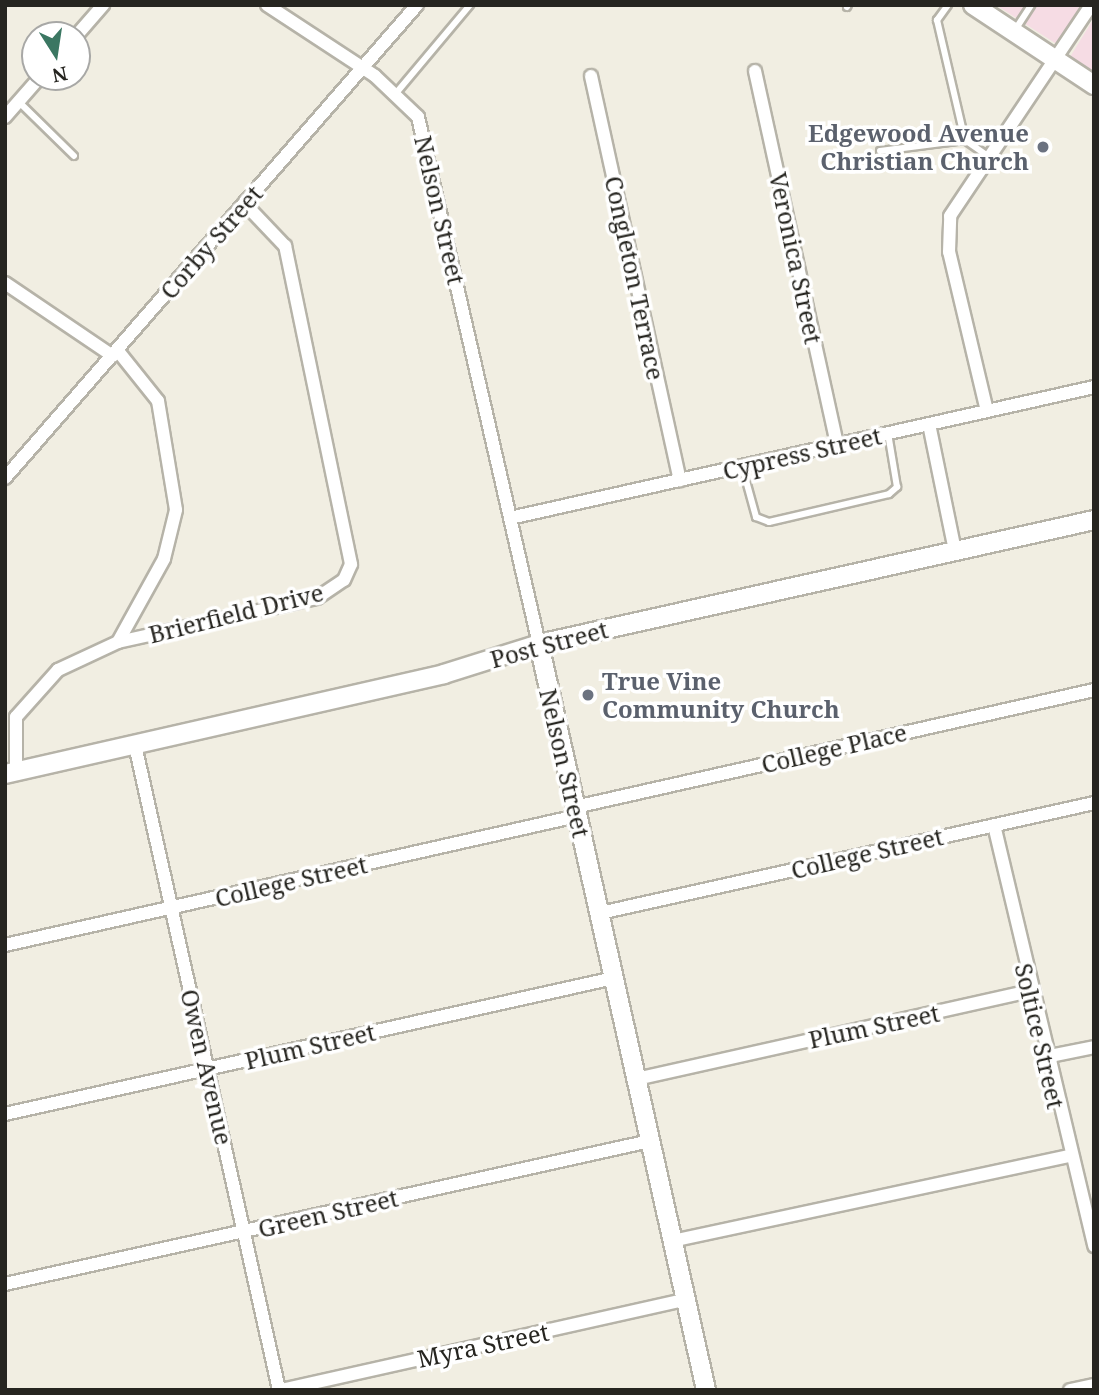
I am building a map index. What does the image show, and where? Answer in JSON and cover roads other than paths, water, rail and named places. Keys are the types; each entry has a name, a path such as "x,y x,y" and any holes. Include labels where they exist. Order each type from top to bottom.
{"main road":[{"path":"973,5 1094,85"},
{"name":"Post Street","path":"10,773 444,674 539,644 1094,520"},
{"name":"Nelson Street","path":"539,644 706,1390"}],"street":[{"path":"89,21 103,5"},
{"name":"Nelson Street","path":"267,5 397,92 418,117 539,644"},
{"name":"Corby Street","path":"5,478 417,5"},
{"path":"987,411 947,237 950,216 1057,61 1091,5"},
{"name":"Veronica Street","path":"755,71 836,445"},
{"name":"Congleton Terrace","path":"591,76 680,480"},
{"path":"5,117 28,91"},
{"name":"Brierfield Drive","path":"10,773 11,741 27,702 58,670 118,642 317,598 344,580 351,564 285,246 244,203"},
{"path":"5,283 115,354 158,401 176,510 164,559 118,642"},
{"name":"Cypress Street","path":"510,518 1094,387"},
{"path":"929,424 955,551"},
{"name":"College Place","path":"576,811 1094,690"},
{"name":"Owen Avenue","path":"135,745 280,1390"},
{"name":"College Street","path":"600,913 1094,803"},
{"name":"College Street","path":"5,945 576,811"},
{"name":"Soltice Street","path":"994,825 1067,1156 1089,1217 1094,1246"},
{"name":"Plum Street","path":"5,1114 614,978"},
{"name":"Plum Street","path":"636,1079 1030,992"},
{"path":"1045,1058 1094,1047"},
{"name":"Green Street","path":"5,1284 650,1141"},
{"path":"673,1241 1067,1156"},
{"name":"Myra Street","path":"280,1390 685,1300"},
{"path":"1070,1390 1094,1385"}],"lane":[{"path":"397,92 470,5"},
{"path":"948,5 937,20 965,140 989,157"},
{"path":"1013,32 1031,5"},
{"path":"19,102 74,156"},
{"path":"880,151 965,140"},
{"path":"742,466 755,517 769,522 889,494 897,487 888,433"}],"place":[{"name":"Edgewood Avenue Christian Church","path":"1043,147"},
{"name":"True Vine Community Church","path":"588,695"}]}
